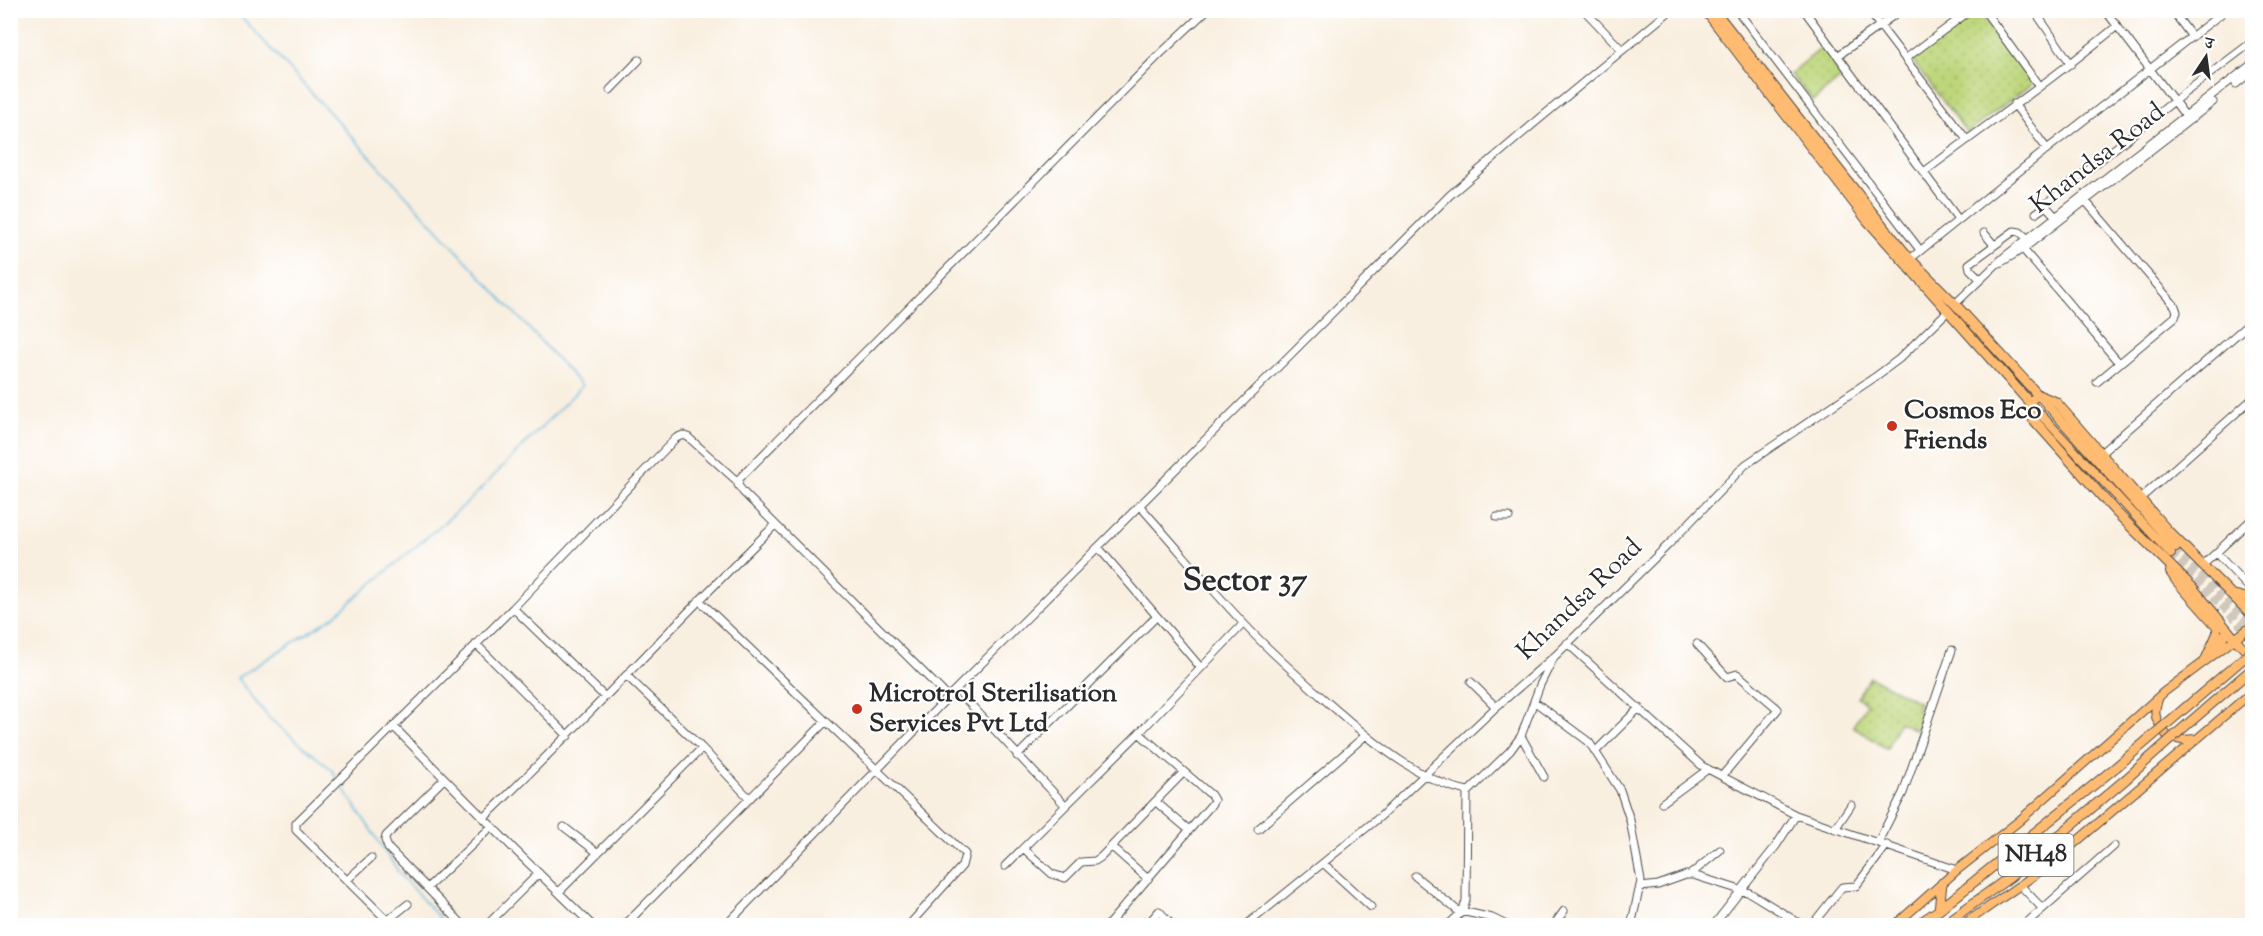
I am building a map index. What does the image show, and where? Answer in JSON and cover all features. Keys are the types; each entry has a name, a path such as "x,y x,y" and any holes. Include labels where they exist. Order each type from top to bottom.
{"highway":[{"path":"1697,10 1710,13 1882,232 2038,395 2056,402 2140,499 2202,566 2253,615"},
{"path":"1882,232 1910,259 1952,307 2029,402 2033,419 2115,511 2193,588 2235,639"},
{"name":"NH48","path":"1915,926 1971,885 2253,651"},
{"name":"NH48","path":"1942,926 2010,877 2253,669"},
{"path":"1939,910 1942,883"}],"main road":[{"path":"2038,395 2173,551 2029,402 2038,395"},
{"path":"2171,566 2170,572 2176,581 2217,627 2217,633 2204,663"},
{"path":"2229,592 2253,599"},
{"path":"1893,926 1957,870 2019,821 2160,696 2253,626"},
{"path":"2217,652 2227,629"},
{"path":"2235,639 2253,658"},
{"path":"1961,926 2049,865 2198,738 2249,699 2253,692"},
{"path":"2160,696 2155,707 2156,719 2169,737 2182,740 2198,738"}],"street":[{"path":"738,482 1151,63 1207,10"},
{"path":"1584,10 1622,50"},
{"path":"725,926 948,697 1450,195 1671,10"},
{"path":"1737,10 1920,250"},
{"path":"1804,10 1958,219"},
{"path":"1868,10 1967,140"},
{"path":"1839,55 1900,10"},
{"path":"1905,59 1971,10"},
{"path":"1984,10 2039,86"},
{"path":"2034,10 2072,64"},
{"path":"2105,10 2187,118"},
{"path":"2172,10 2192,37"},
{"path":"1910,259 2226,10"},
{"path":"1924,172 2014,104 2072,64 2117,26"},
{"path":"2036,213 2174,101 2253,42"},
{"path":"610,90 639,60"},
{"name":"Khandsa Road","path":"2204,106 2253,64"},
{"name":"Khandsa Road","path":"1245,926 1381,816 1496,707 1556,654 1670,543 1745,465 1899,359 1998,264 2187,118 2253,71"},
{"path":"2014,104 2047,149"},
{"path":"2083,198 2175,306 2177,312 2175,317 2097,382"},
{"name":"Khandsa Road","path":"2022,247 2028,239 2083,198"},
{"path":"2046,206 2056,217"},
{"path":"1981,280 1970,269 1969,264 2014,231 2020,232 2028,239"},
{"path":"1984,233 1994,245"},
{"path":"2022,247 2119,363"},
{"path":"2100,453 2253,321"},
{"path":"2140,499 2253,399"},
{"path":"408,904 391,923 296,830 296,824 513,608 679,436 690,438 738,482 743,492 775,525 948,697"},
{"path":"1139,506 1243,624 1302,681 1398,759 1458,789 1468,791"},
{"path":"1497,517 1509,517"},
{"path":"2202,566 2253,519"},
{"path":"484,818 568,736 775,525"},
{"path":"1098,547 1201,668"},
{"path":"2216,553 2253,591"},
{"path":"699,600 876,771 964,852 966,857 962,866 908,926"},
{"path":"513,608 605,697"},
{"path":"1017,756 1156,617"},
{"path":"1005,866 1139,734 1243,624"},
{"path":"1567,643 1686,753 1708,769 1796,814 1957,870"},
{"path":"476,644 568,736"},
{"path":"1697,644 1728,677 1737,674 1778,709 1722,776"},
{"path":"1878,842 1903,793 1952,650"},
{"path":"1448,926 1462,912 1466,896 1468,791 1510,751 1521,736 1540,685 1556,654"},
{"path":"627,676 702,748 749,798"},
{"path":"1472,682 1496,707"},
{"path":"956,689 1065,805"},
{"path":"1534,702 1589,742 1617,784 1626,807 1634,840 1641,887 1631,926"},
{"path":"1595,752 1639,708"},
{"path":"624,926 826,721"},
{"path":"394,727 588,924"},
{"path":"1107,926 1211,805 1214,798 1139,734"},
{"path":"1258,829 1366,735"},
{"path":"1521,736 1544,777"},
{"path":"559,892 702,748"},
{"path":"1662,802 1708,769"},
{"path":"1023,848 1053,874 1063,878 1068,876 1081,862 1097,861 1183,772"},
{"path":"444,779 386,836 385,840 388,848 464,926"},
{"path":"1156,802 1189,830"},
{"path":"1835,829 1851,805"},
{"path":"1713,926 1739,890 1776,846 1796,814"},
{"path":"427,888 492,826"},
{"path":"564,826 598,853"},
{"path":"1811,926 1842,887 1856,886 1887,845"},
{"path":"2023,926 2114,846"},
{"path":"1112,847 1148,879"},
{"path":"1641,887 1658,885 1691,874 1720,850"},
{"path":"347,880 371,858"},
{"path":"1323,864 1371,907"},
{"path":"486,926 539,873"},
{"path":"1691,874 1756,896 1804,926"},
{"path":"1415,876 1452,907 1462,912 1492,918 1508,926"},
{"path":"2020,885 2042,908"},
{"path":"1146,926 1159,911 1173,926"},
{"path":"1553,926 1564,911"}],"green space":[{"path":"1978,11 2033,83 1967,133 1911,59"},
{"path":"1825,45 1847,73 1813,101 1790,74"},
{"path":"1870,677 1919,702 1916,710 1923,713 1916,730 1899,722 1887,749 1853,726 1867,704 1857,697"}],"waterway":[{"path":"235,10 582,386 468,502 333,617 237,678 269,718 332,770 337,779"},
{"path":"340,783 402,877 447,926"}],"tunnel":[{"path":"2176,548 2252,626"},
{"path":"2171,554 2235,619 2252,640"}],"place":[{"name":"Cosmos Eco Friends","path":"1892,426"},
{"name":"Microtrol Sterilisation Services Pvt Ltd","path":"857,709"}],"district":[{"name":"Sector 37","path":"1245,582"}]}
